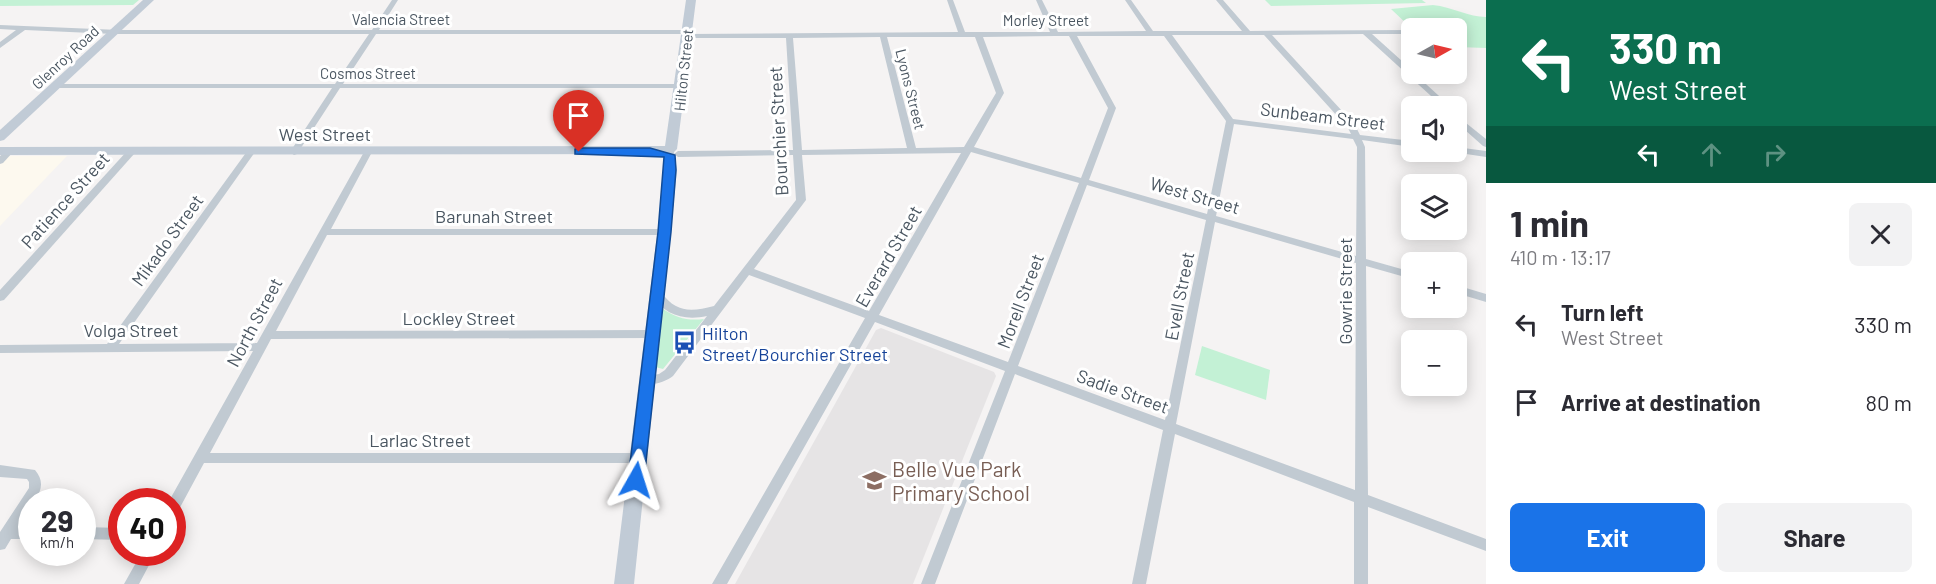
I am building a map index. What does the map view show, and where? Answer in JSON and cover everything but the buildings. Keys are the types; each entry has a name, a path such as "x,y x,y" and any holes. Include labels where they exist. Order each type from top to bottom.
{"street":[{"name":"Glenroy Road","path":"0,136 149,0"},
{"path":"294,152 395,0"},
{"name":"Hilton Street","path":"624,584 691,0"},
{"path":"950,0 962,34"},
{"path":"1039,0 1055,34"},
{"path":"1128,0 1151,33"},
{"path":"1219,0 1248,33"},
{"name":"Valencia Street","path":"0,27 65,31 687,34"},
{"path":"0,46 24,27"},
{"path":"1365,32 1435,96"},
{"name":"Morley Street","path":"687,34 1401,32"},
{"path":"1166,33 1230,120"},
{"path":"1266,33 1358,137"},
{"name":"Everard Street","path":"719,584 1000,90 978,34"},
{"name":"Morell Street","path":"928,584 1112,105 1072,34"},
{"name":"Bourchier Street","path":"647,380 662,378 669,373 801,200 789,35"},
{"name":"Lyons Street","path":"883,35 912,151"},
{"name":"Cosmos Street","path":"55,86 681,86"},
{"name":"Sunbeam Street","path":"1230,120 1401,143"},
{"name":"Evell Street","path":"1138,584 1230,120"},
{"path":"1467,127 1486,144"},
{"name":"Gowrie Street","path":"1358,137 1361,147 1361,584"},
{"name":"West Street","path":"5,151 695,152 968,149 1401,273"},
{"path":"0,161 5,151"},
{"path":"1467,151 1486,154"},
{"name":"Patience Street","path":"0,297 131,152"},
{"name":"Mikado Street","path":"110,348 251,152"},
{"name":"North Street","path":"184,488 266,334 368,152"},
{"name":"Barunah Street","path":"323,232 664,232"},
{"name":"Sadie Street","path":"747,270 1486,545"},
{"path":"1467,292 1486,298"},
{"path":"657,295 665,306 686,314 720,308"},
{"name":"Lockley Street","path":"266,334 652,334"},
{"name":"Volga Street","path":"0,349 261,347"},
{"name":"Larlac Street","path":"201,458 638,458"},
{"path":"0,471 30,474 34,480 35,489 4,538"},
{"path":"131,584 141,566"}],"shaded area":[{"path":"0,156 67,156 0,226"},
{"name":"Belle Vue Park Primary School","path":"881,328 994,372 996,376 913,584 735,584 876,330"}],"green space":[{"path":"0,0 139,0 133,5 0,6"},
{"path":"1265,0 1422,0 1426,3 1271,6"},
{"path":"1433,5 1486,17 1486,48 1467,47 1467,18 1401,18 1391,9"},
{"path":"663,309 682,318 704,319 663,369 655,367"},
{"path":"1202,346 1270,370 1266,400 1195,375"}],"place":[{"name":"Hilton Street/Bourchier Street","path":"684,343"},
{"name":"Belle Vue Park Primary School","path":"874,480"}],"route":[{"path":"579,152 650,152 669,155 671,170 636,480"}]}
